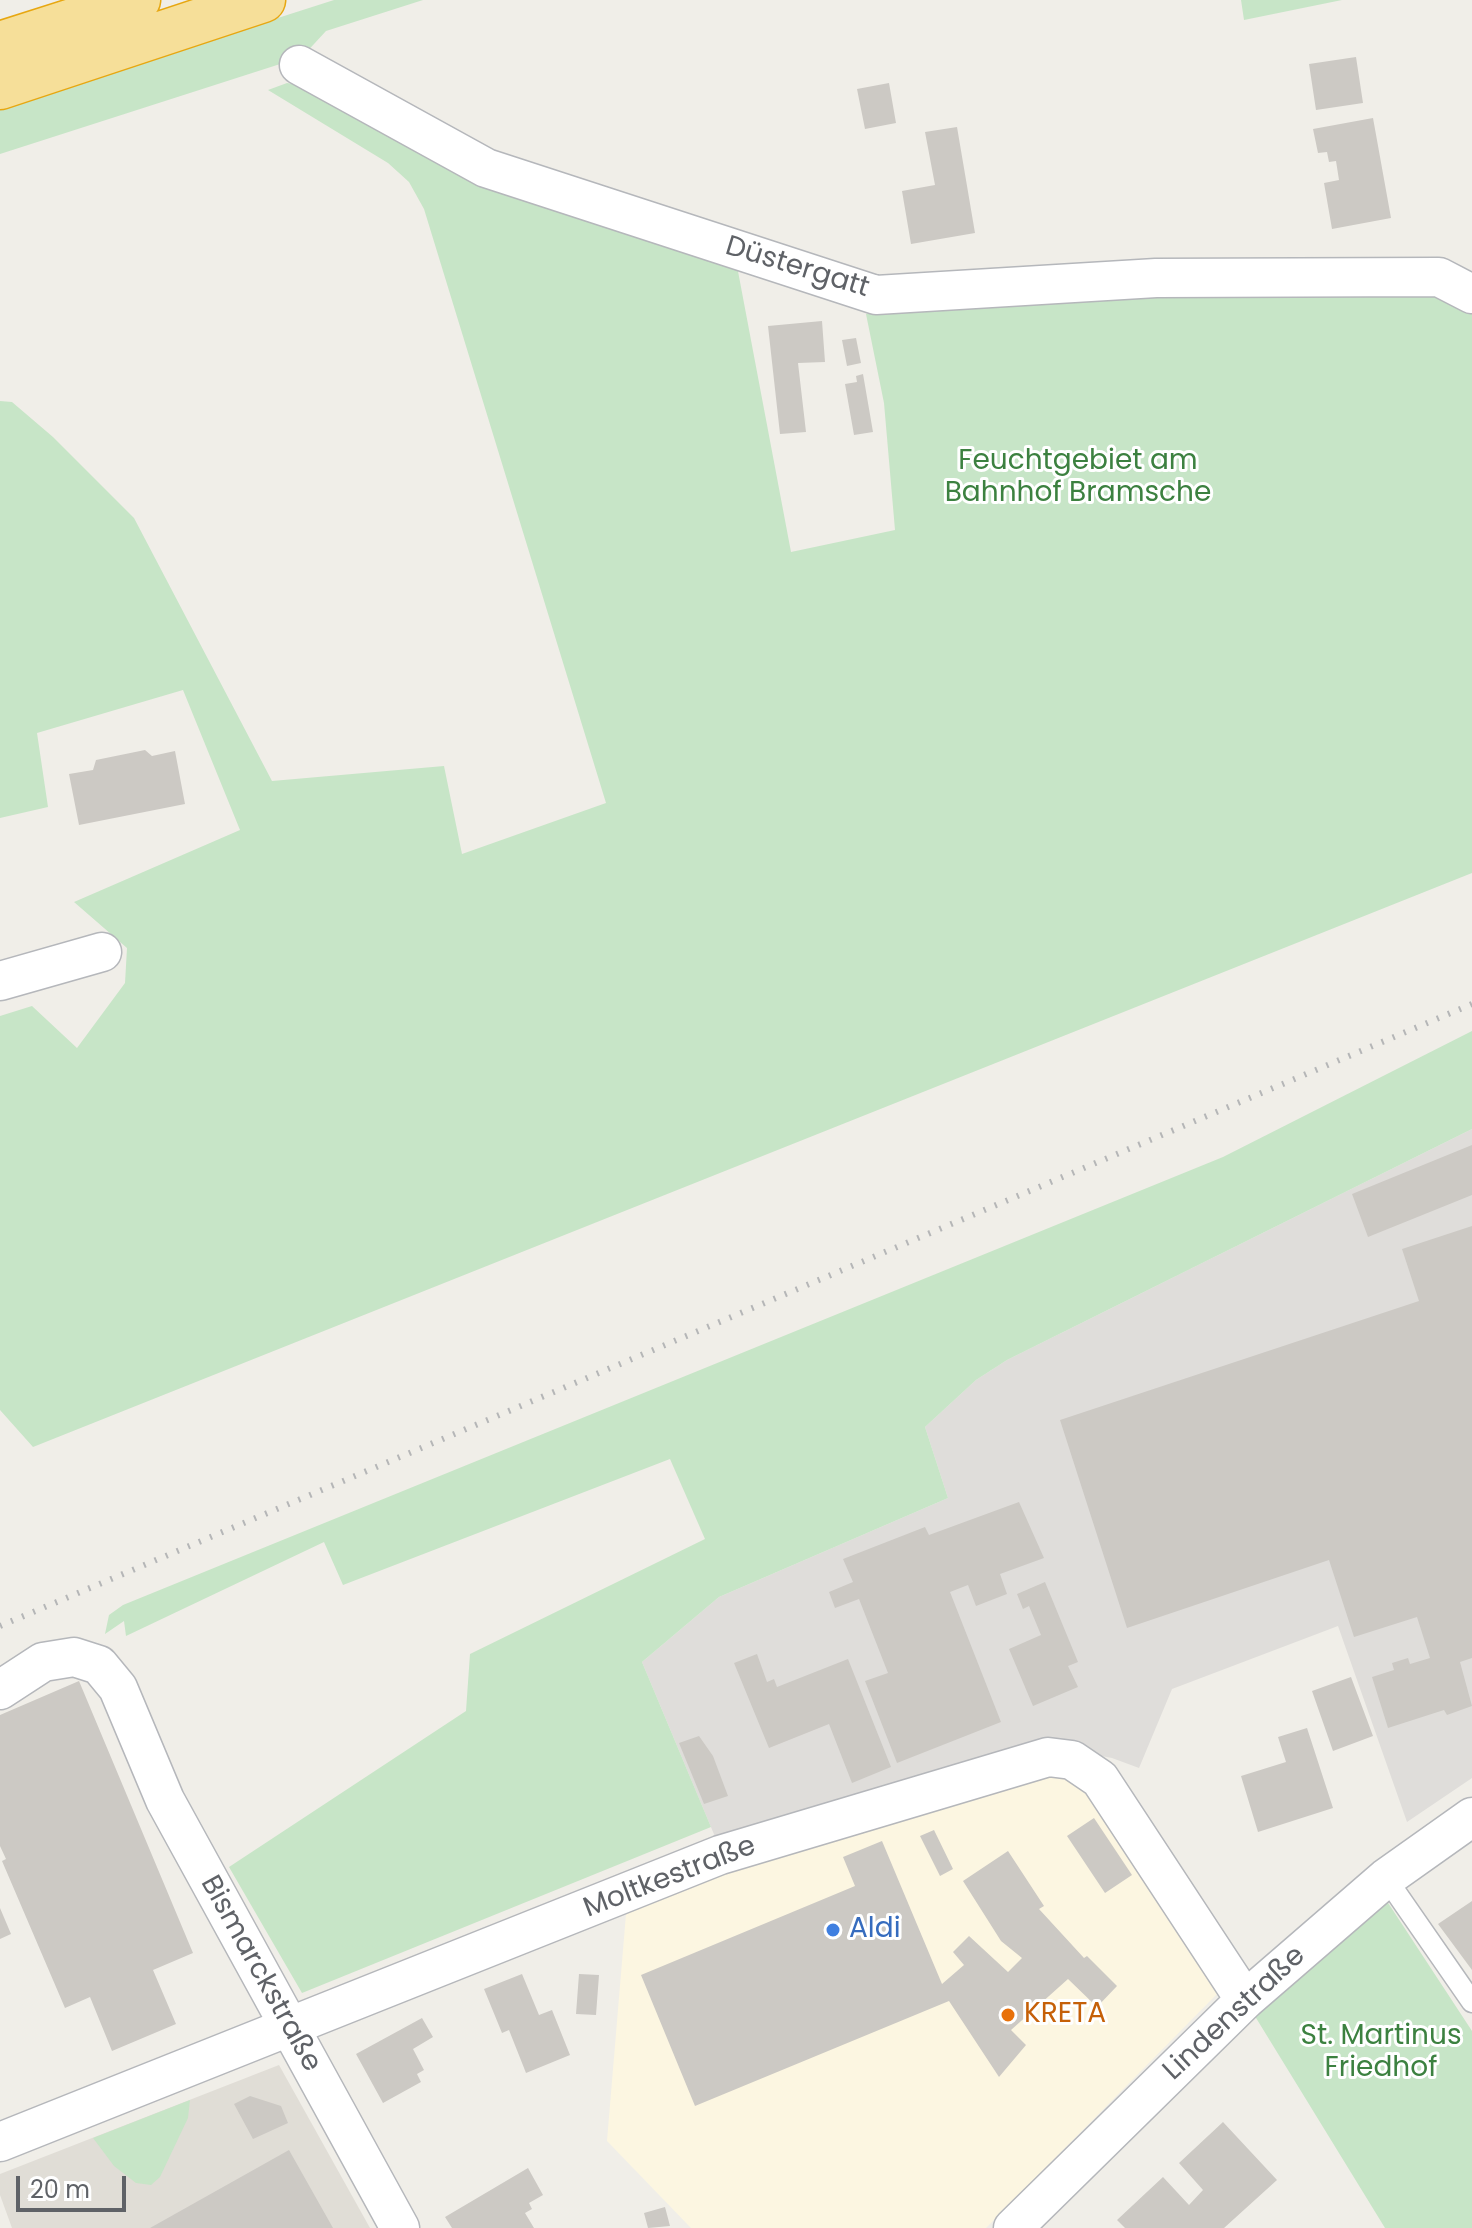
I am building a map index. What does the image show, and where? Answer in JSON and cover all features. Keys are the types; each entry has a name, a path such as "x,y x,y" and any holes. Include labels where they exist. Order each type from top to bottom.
{"highway":[{"path":"0,44 138,0"},
{"path":"0,87 263,0"}],"street":[{"name":"Düstergatt","path":"299,65 486,168 876,295 1156,278 1439,277 1472,294"},
{"path":"0,981 102,952"},
{"name":"Bismarckstraße","path":"0,1690 43,1662 74,1657 99,1665 118,1688 165,1800 400,2228"},
{"name":"Moltkestraße","path":"0,2142 720,1855 1048,1757 1072,1760 1100,1779 1245,2000"},
{"name":"Lindenstraße","path":"1013,2228 1245,2000 1386,1878 1472,1817"}],"lane":[{"path":"1386,1878 1472,2002"}],"shaded area":[{"path":"1472,1129 1472,1778 1407,1822 1338,1626 1172,1689 1139,1768 1112,1758 1047,1746 716,1839 642,1662 719,1597 948,1498 925,1427 976,1380 1007,1360"},
{"path":"1073,1774 1220,1991 986,2228 691,2228 607,2141 626,1914 726,1873 1047,1778"},
{"path":"279,2065 370,2228 12,2228 0,2195 0,2174"}],"green space":[{"path":"334,0 423,0 326,31 302,57 0,154 0,107"},
{"path":"1241,0 1342,0 1244,20"},
{"name":"Feuchtgebiet am Bahnhof Bramsche","path":"287,83 310,87 737,266 791,552 895,530 884,403 866,314 1079,298 1419,289 1472,310 1472,873 33,1447 0,1410 0,1016 32,1006 77,1048 125,983 127,948 74,902 240,830 183,690 37,733 48,807 0,818 0,401 12,402 53,437 134,518 272,781 444,766 462,854 606,803 424,209 409,182 388,163 268,90"},
{"path":"1472,1031 1472,1129 1007,1360 976,1380 925,1427 948,1498 719,1597 642,1662 711,1827 302,1993 229,1867 466,1711 470,1654 705,1539 670,1459 343,1585 324,1542 126,1636 124,1621 105,1634 109,1615 123,1605 1223,1157"},
{"name":"St. Martinus Friedhof","path":"1377,1886 1472,2031 1472,2228 1385,2228 1245,2000"},
{"path":"190,2100 188,2118 160,2177 151,2185 136,2183 114,2166 93,2138"}],"building":[{"path":"1356,57 1363,103 1316,110 1309,64"},
{"path":"889,83 896,123 865,129 857,89"},
{"path":"1373,118 1391,218 1332,229 1324,183 1339,180 1336,161 1329,162 1327,152 1318,153 1313,129"},
{"path":"957,127 975,233 911,244 902,191 935,185 925,132"},
{"path":"822,321 825,362 798,363 806,432 780,434 768,326"},
{"path":"856,338 861,363 847,366 842,340"},
{"path":"863,374 873,432 854,435 845,384 857,382 856,376"},
{"path":"145,750 152,756 175,751 185,804 79,825 69,774 93,770 96,760"},
{"path":"1472,1145 1472,1195 1368,1237 1352,1194"},
{"path":"1472,1226 1472,1658 1460,1662 1472,1706 1447,1715 1444,1710 1388,1728 1372,1677 1394,1670 1392,1663 1408,1658 1410,1664 1430,1658 1417,1617 1354,1637 1329,1560 1127,1628 1060,1420 1419,1301 1402,1249"},
{"path":"1019,1502 1044,1558 1000,1574 1007,1594 976,1606 968,1585 950,1592 1001,1722 897,1763 865,1681 888,1673 859,1599 835,1608 829,1592 853,1582 843,1559 925,1527 929,1535"},
{"path":"1045,1582 1078,1662 1068,1666 1078,1687 1033,1706 1009,1649 1041,1635 1029,1606 1023,1609 1017,1594"},
{"path":"757,1654 767,1682 774,1679 777,1687 848,1659 891,1767 852,1783 829,1724 769,1748 734,1663"},
{"path":"1351,1677 1373,1736 1333,1751 1312,1691"},
{"path":"79,1681 193,1953 153,1970 176,2024 112,2051 90,1997 65,2008 2,1861 6,1859 0,1846 0,1715"},
{"path":"1307,1728 1333,1808 1258,1832 1241,1776 1286,1762 1278,1737"},
{"path":"699,1736 713,1756 728,1796 704,1804 679,1743"},
{"path":"1094,1818 1132,1875 1105,1893 1067,1836"},
{"path":"934,1830 953,1869 940,1876 920,1836"},
{"name":"Aldi","path":"882,1841 942,1984 964,1965 953,1952 969,1936 1008,1972 1022,1958 1001,1941 963,1881 1008,1851 1044,1906 1039,1909 1084,1958 1087,1956 1117,1986 1097,2007 1068,1979 1011,2030 1026,2045 999,2077 949,2001 695,2106 641,1975 855,1886 843,1857"},
{"path":"1472,1901 1472,1970 1438,1924"},
{"path":"0,1908 11,1934 0,1939"},
{"path":"522,1974 539,2015 552,2010 570,2055 526,2073 509,2030 502,2033 484,1989"},
{"path":"579,1974 599,1975 596,2015 576,2014"},
{"path":"422,2018 433,2037 413,2049 424,2070 417,2074 421,2082 383,2103 356,2054"},
{"path":"250,2096 281,2106 288,2123 253,2139 234,2104"},
{"path":"1223,2122 1277,2180 1224,2228 1125,2228 1117,2220 1163,2177 1189,2205 1203,2190 1179,2163"},
{"path":"289,2150 333,2228 150,2228"},
{"path":"528,2168 543,2195 529,2203 532,2209 525,2213 534,2228 452,2228 445,2217"},
{"path":"665,2207 670,2226 648,2228 644,2213"}],"railway":[{"path":"0,1626 1472,1004"}],"place":[{"name":"Aldi","path":"833,1930"},
{"name":"KRETA","path":"1008,2015"}]}
